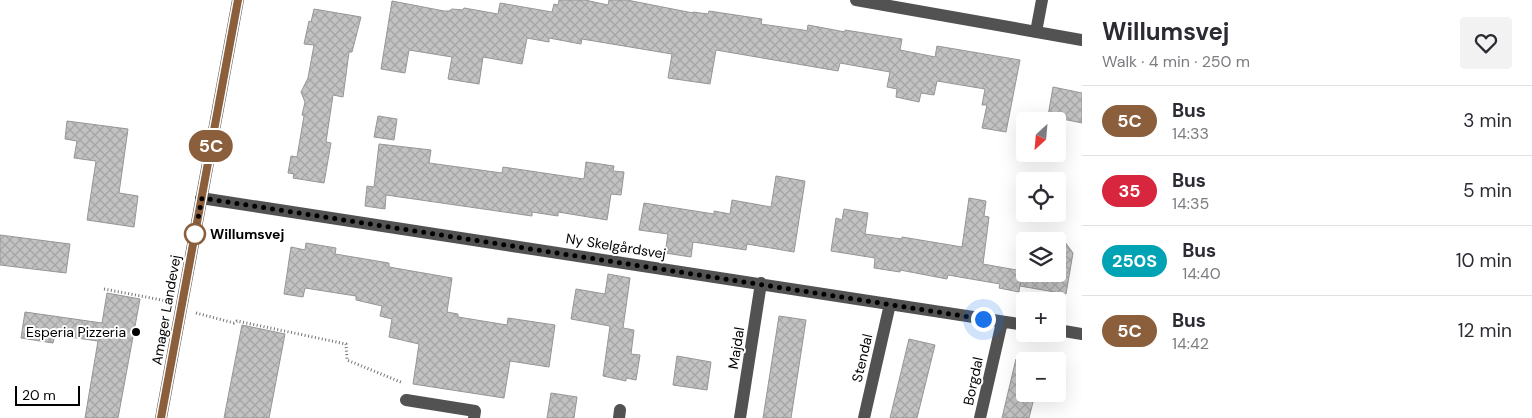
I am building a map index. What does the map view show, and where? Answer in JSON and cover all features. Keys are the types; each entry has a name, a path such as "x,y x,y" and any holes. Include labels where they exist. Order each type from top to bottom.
{"street":[{"name":"Amager Landevej","path":"161,418 238,0"},
{"path":"856,0 1082,40"},
{"path":"1036,32 1042,0"},
{"name":"Ny Skelgårdsvej","path":"202,198 1016,324"},
{"name":"Majdal","path":"740,418 761,284"},
{"name":"Stendal","path":"864,418 890,304"},
{"name":"Borgdal","path":"980,418 1002,322"},
{"path":"1066,331 1082,334"},
{"path":"409,400 475,411 474,418"}],"path":[{"path":"104,289 181,306 234,324 237,321 346,344 347,360 411,386 409,400"}],"building":[{"path":"559,0 585,0 608,5 609,0 627,0 693,13 708,14 709,11 762,19 761,24 807,31 808,25 902,39 900,50 935,57 937,46 1020,60 1006,132 982,128 987,105 982,105 985,89 937,81 934,95 921,93 919,102 896,97 897,89 887,87 890,72 840,63 838,71 716,50 710,84 668,78 672,54 582,39 581,44 549,38 549,42 527,38 522,64 483,57 479,84 448,79 452,57 409,50 405,73 381,69 392,1 444,11 452,9 463,10 464,8 498,14 500,3 552,12 554,4 558,5"},
{"path":"314,9 361,17 352,52 349,52 343,97 333,95 326,142 331,143 324,183 293,178 294,174 288,173 291,156 297,157 304,116 302,115 305,102 301,92 308,78 314,45 304,44 309,21 311,22"},
{"path":"1053,87 1082,93 1082,123 1066,120 1066,112 1049,112"},
{"path":"378,116 397,119 394,140 374,137"},
{"path":"67,121 128,129 119,193 138,196 134,227 87,220 96,161 74,158 77,141 65,139"},
{"path":"379,144 431,150 429,163 502,173 503,167 584,179 586,162 614,166 613,171 624,172 621,195 611,194 607,220 558,212 558,216 532,212 532,216 386,195 385,209 365,206 367,186 374,187"},
{"path":"776,176 805,181 794,252 747,244 746,250 693,242 691,257 665,253 668,234 639,230 644,203 714,214 714,211 730,214 732,200 771,207"},
{"path":"969,198 986,201 984,216 989,217 983,264 1016,270 1016,282 1020,282 1019,292 999,288 1000,284 948,275 947,279 900,270 900,272 874,268 875,258 831,251 836,218 842,220 844,209 868,213 865,234 902,239 902,237 962,247"},
{"path":"0,235 70,244 66,273 0,265"},
{"path":"306,243 336,248 335,254 389,263 389,267 452,278 447,312 458,314 458,317 507,325 508,318 555,325 549,367 510,361 504,398 413,384 419,344 389,337 392,319 380,316 382,306 356,300 356,296 305,288 303,297 284,294 291,247 305,250"},
{"path":"1066,243 1073,253 1066,294 1066,292 1020,286 1021,282 1066,282"},
{"path":"608,274 630,278 623,328 634,330 631,354 640,355 636,380 626,378 626,381 603,376 610,326 571,319 576,289 605,294"},
{"path":"107,293 140,299 118,418 85,418 98,341 55,335 53,343 21,338 25,312 102,323"},
{"path":"779,316 806,320 791,418 763,418"},
{"path":"242,325 285,334 269,418 224,418"},
{"path":"909,339 935,345 917,418 890,418"},
{"path":"677,356 711,362 707,390 673,385"},
{"path":"1016,359 1016,402 1033,402 1029,418 1002,418"},
{"path":"551,393 577,397 574,418 547,418"}],"bus line":[{"name":"5C","path":"161,418 238,0"}],"place":[{"name":"Willumsvej","path":"195,234"},
{"name":"Esperia Pizzeria","path":"136,332"}],"route":[{"path":"195,234 202,198 983,319"}]}
